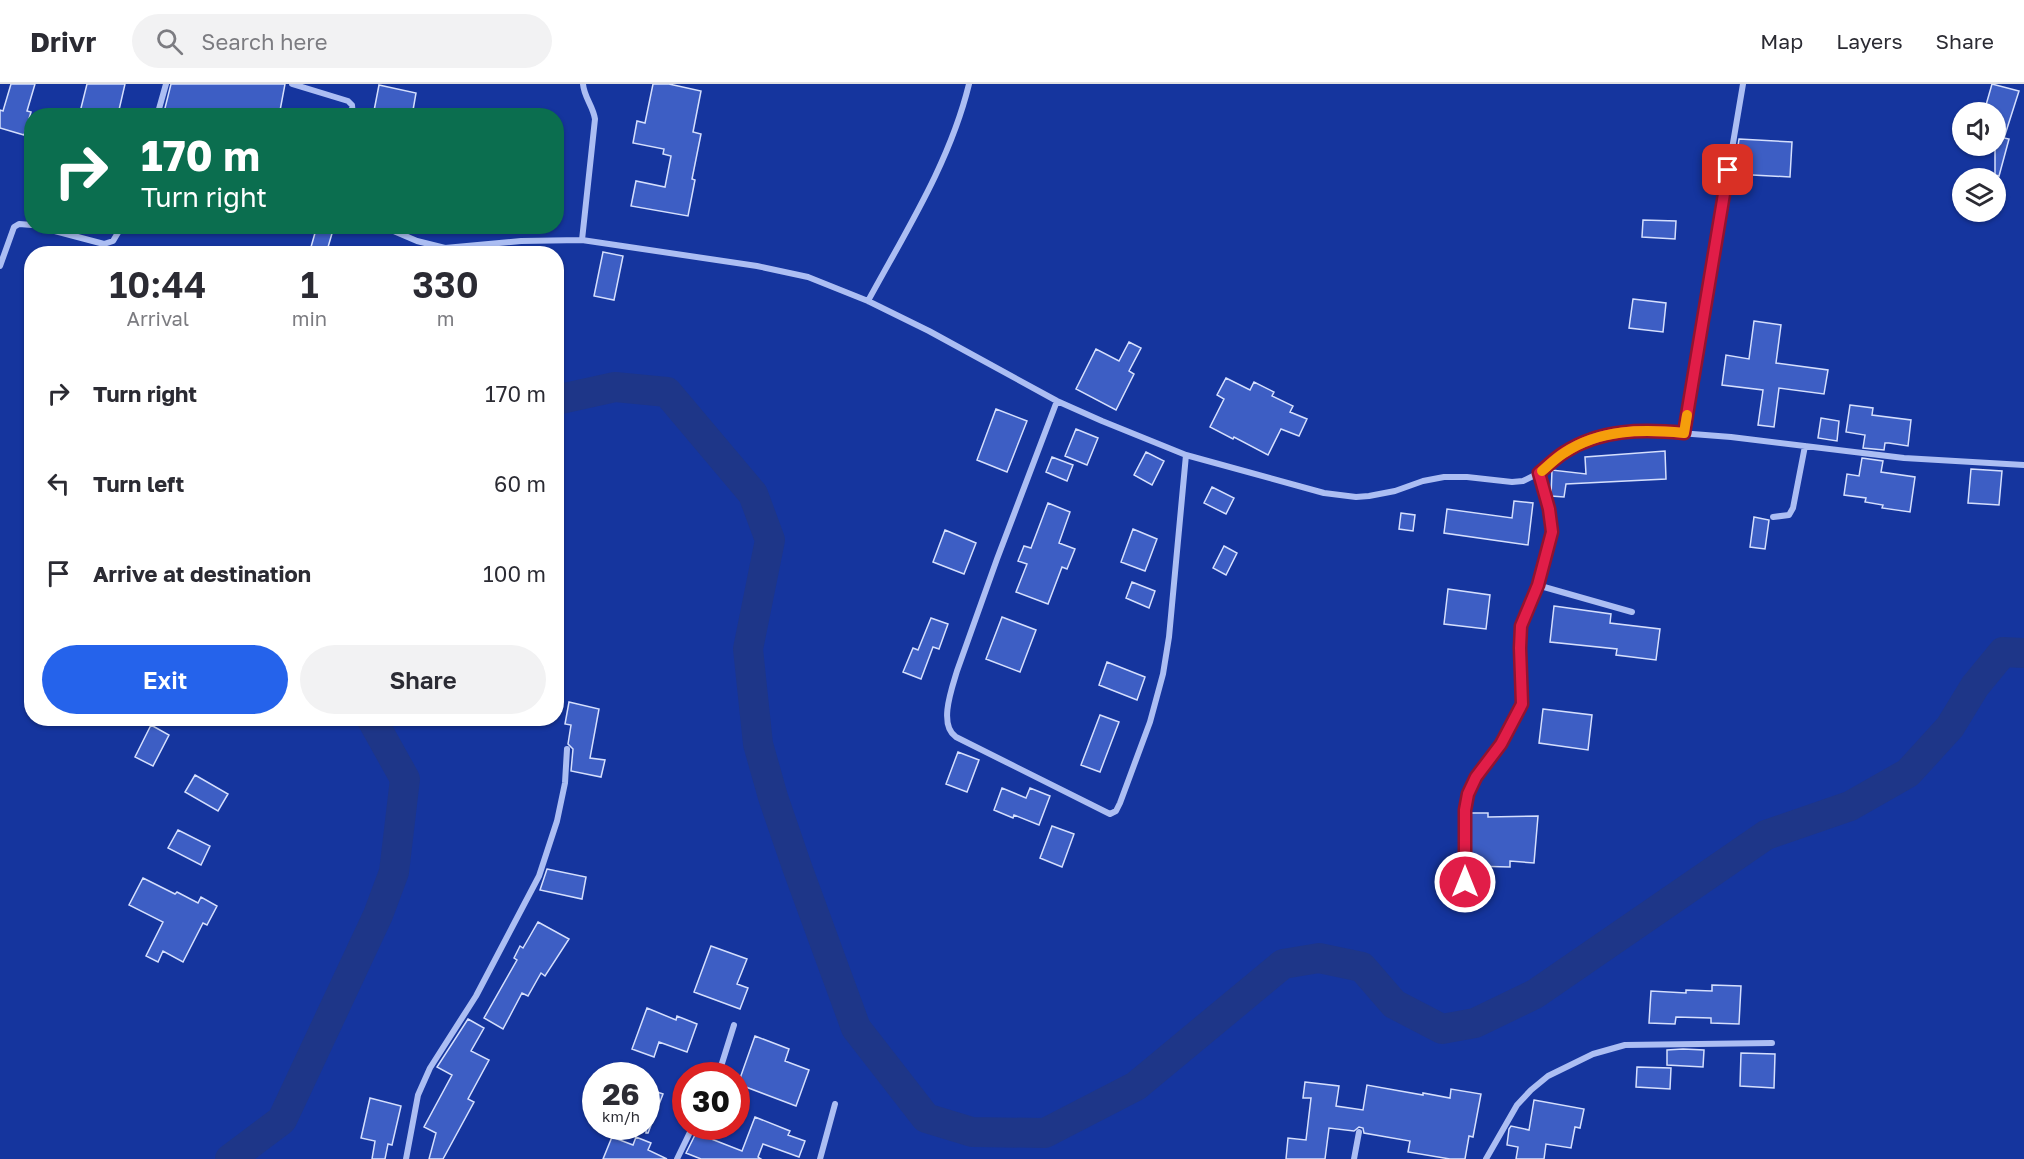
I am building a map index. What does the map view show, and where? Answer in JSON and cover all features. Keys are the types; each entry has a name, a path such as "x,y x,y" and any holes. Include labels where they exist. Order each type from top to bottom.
{"street":[{"path":"159,108 166,84"},
{"path":"292,84 348,101 352,108"},
{"path":"582,240 595,119 585,96 583,84"},
{"path":"868,301 934,180 960,119 969,84"},
{"path":"1684,433 1743,84"},
{"path":"0,266 14,227 24,224"},
{"path":"69,234 107,243 113,241 117,234"},
{"path":"401,234 438,246"},
{"path":"467,246 520,241 582,240 678,253 780,270 808,277 868,301 929,331 1057,401 1102,421 1186,454 1324,493 1356,497 1385,494 1431,479 1467,477 1518,482 1530,479 1563,453 1584,443 1608,434 1641,430 1904,458 2024,465"},
{"path":"1057,401 957,671 947,713 947,726 950,733 956,737 1110,814 1116,811 1120,804 1150,722 1163,674 1169,637 1186,454"},
{"path":"1773,517 1789,515 1793,508 1805,446"},
{"path":"1465,882 1465,810 1468,794 1476,777 1501,744 1522,705 1521,626 1538,585 1552,532 1549,509 1539,473"},
{"path":"1538,585 1632,612"},
{"path":"406,1159 418,1095 430,1068 476,996 538,876 557,821 567,749"},
{"path":"722,1062 734,1025"},
{"path":"1486,1159 1517,1105 1531,1090 1548,1077 1593,1054 1625,1045 1772,1043"},
{"path":"820,1159 835,1104"},
{"path":"1354,1159 1359,1132"},
{"path":"677,1159 686,1140"}],"building":[{"path":"11,84 35,84 28,108 24,108 24,135 0,128 0,110 3,111"},
{"path":"87,84 125,84 119,108 81,108"},
{"path":"171,84 285,84 280,108 165,108"},
{"path":"653,84 669,84 701,91 693,132 701,134 692,179 695,180 688,216 631,206 636,181 665,187 671,156 663,154 664,149 633,143 637,121 645,123"},
{"path":"1992,84 2019,91 2006,132 2006,102 1987,102"},
{"path":"379,85 416,93 413,108 375,108"},
{"path":"1739,139 1792,142 1790,177 1734,174"},
{"path":"1995,156 2004,156 2001,168 1995,168"},
{"path":"1643,220 1676,221 1675,239 1642,237"},
{"path":"315,234 332,234 328,246 311,246"},
{"path":"603,252 623,256 614,300 594,296"},
{"path":"1633,299 1666,303 1663,332 1629,328"},
{"path":"1754,321 1781,325 1776,363 1828,370 1824,394 1779,388 1774,427 1758,425 1763,390 1722,385 1726,355 1749,359"},
{"path":"1129,342 1141,348 1129,371 1134,374 1116,410 1076,389 1096,349 1119,361"},
{"path":"1226,378 1250,390 1254,382 1274,392 1272,396 1293,406 1290,412 1307,419 1299,436 1281,429 1268,455 1210,427 1224,399 1217,395"},
{"path":"1850,405 1873,408 1872,415 1911,420 1908,446 1885,443 1884,450 1863,448 1865,435 1846,432"},
{"path":"996,409 1027,421 1007,472 977,460"},
{"path":"1821,418 1839,421 1837,441 1818,438"},
{"path":"1076,429 1098,438 1087,465 1065,456"},
{"path":"1665,451 1666,479 1566,484 1564,497 1551,496 1552,470 1586,474 1585,457"},
{"path":"1146,452 1164,461 1152,485 1134,475"},
{"path":"1052,457 1073,465 1067,481 1046,472"},
{"path":"1862,458 1883,461 1881,472 1915,477 1910,512 1882,508 1883,505 1865,502 1866,498 1844,495 1847,474 1859,476"},
{"path":"1971,469 2002,471 1999,505 1968,503"},
{"path":"1212,487 1234,498 1226,514 1204,503"},
{"path":"1514,501 1533,503 1528,545 1444,533 1447,509 1512,518"},
{"path":"1048,503 1070,512 1059,543 1075,549 1067,569 1062,567 1048,604 1016,592 1027,564 1018,561 1024,546 1031,548"},
{"path":"1401,513 1415,515 1413,531 1399,529"},
{"path":"1754,517 1769,520 1765,549 1750,547"},
{"path":"1133,529 1157,539 1145,571 1121,562"},
{"path":"945,530 976,543 964,574 933,562"},
{"path":"1224,546 1237,553 1226,575 1213,568"},
{"path":"1132,582 1155,591 1149,608 1126,598"},
{"path":"1448,589 1490,595 1486,629 1444,624"},
{"path":"1554,606 1611,614 1610,623 1660,629 1656,660 1616,655 1617,649 1550,642"},
{"path":"1002,617 1036,630 1020,672 986,659"},
{"path":"931,618 948,624 939,649 933,647 921,679 903,672 913,648 918,650"},
{"path":"1107,662 1145,677 1137,700 1099,685"},
{"path":"569,702 599,709 590,758 605,760 601,777 571,771 573,749 568,744 571,725 565,724"},
{"path":"1543,709 1592,715 1588,750 1539,743"},
{"path":"1100,715 1119,722 1100,772 1081,765"},
{"path":"150,726 169,735 153,766 135,757"},
{"path":"958,752 979,760 967,792 946,784"},
{"path":"195,775 228,794 218,811 185,792"},
{"path":"1002,788 1026,798 1030,788 1050,796 1039,825 994,810"},
{"path":"1470,813 1488,813 1488,817 1538,816 1534,863 1510,861 1510,867 1470,866"},
{"path":"1052,826 1074,834 1062,867 1040,858"},
{"path":"178,830 210,846 201,865 168,848"},
{"path":"547,869 586,877 582,899 540,890"},
{"path":"143,878 198,903 201,897 217,906 207,925 203,923 183,962 163,951 158,962 146,956 163,922 129,905"},
{"path":"538,922 569,939 545,976 541,973 528,996 522,993 503,1029 484,1018 517,960 514,958 520,946 523,948"},
{"path":"711,946 747,959 737,984 748,988 740,1009 694,992"},
{"path":"1712,985 1741,986 1739,1024 1711,1023 1711,1018 1676,1017 1675,1024 1649,1023 1651,991 1686,993 1686,990 1712,991"},
{"path":"647,1008 676,1020 677,1016 697,1024 687,1052 659,1042 654,1057 632,1049"},
{"path":"468,1019 484,1028 471,1051 489,1060 468,1099 474,1102 443,1159 429,1159 436,1133 424,1127 452,1075 437,1067"},
{"path":"755,1036 789,1049 785,1061 809,1070 796,1106 750,1089 750,1062 746,1062"},
{"path":"1667,1050 1704,1050 1703,1067 1667,1065"},
{"path":"1741,1053 1775,1054 1774,1088 1740,1086"},
{"path":"1637,1067 1671,1068 1670,1089 1636,1087"},
{"path":"1305,1082 1339,1086 1336,1106 1363,1110 1367,1085 1450,1098 1451,1089 1481,1094 1473,1137 1469,1136 1465,1159 1450,1159 1408,1152 1410,1141 1364,1133 1363,1128 1359,1127 1354,1131 1329,1128 1325,1159 1286,1159 1288,1138 1306,1140 1311,1098 1303,1098"},
{"path":"370,1098 401,1106 392,1145 388,1144 385,1159 372,1159 375,1141 361,1138"},
{"path":"1534,1100 1584,1109 1580,1128 1575,1127 1571,1148 1546,1144 1544,1159 1516,1159 1518,1147 1507,1145 1509,1129 1511,1126 1529,1130"},
{"path":"755,1117 790,1131 788,1135 805,1141 799,1157 763,1144 758,1157 761,1159 701,1159 686,1153 692,1140 714,1140 742,1151 746,1140 750,1140 750,1130"},
{"path":"611,1140 620,1140 633,1145 635,1140 644,1140 651,1143 648,1150 667,1159 603,1159"}],"waterway":[{"path":"564,398 615,387 667,392 753,494 770,540 748,649 758,744 797,867 856,1028 926,1118 972,1132 1045,1133 1136,1086 1283,964 1319,958 1362,967 1394,1004 1442,1029 1475,1023 1535,994 1766,835 1850,806 1908,773 1950,727 1975,686 2003,652 2024,653"},
{"path":"230,1159 282,1120 378,915 394,872 405,779 375,726"}],"slow traffic":[{"path":"1542,471 1563,453 1608,434 1641,430 1684,433 1687,415"}],"route":[{"path":"1465,882 1465,810 1471,784 1501,744 1522,704 1521,626 1538,585 1552,532 1549,509 1539,473 1563,453 1608,434 1641,430 1684,433 1728,170"}]}
